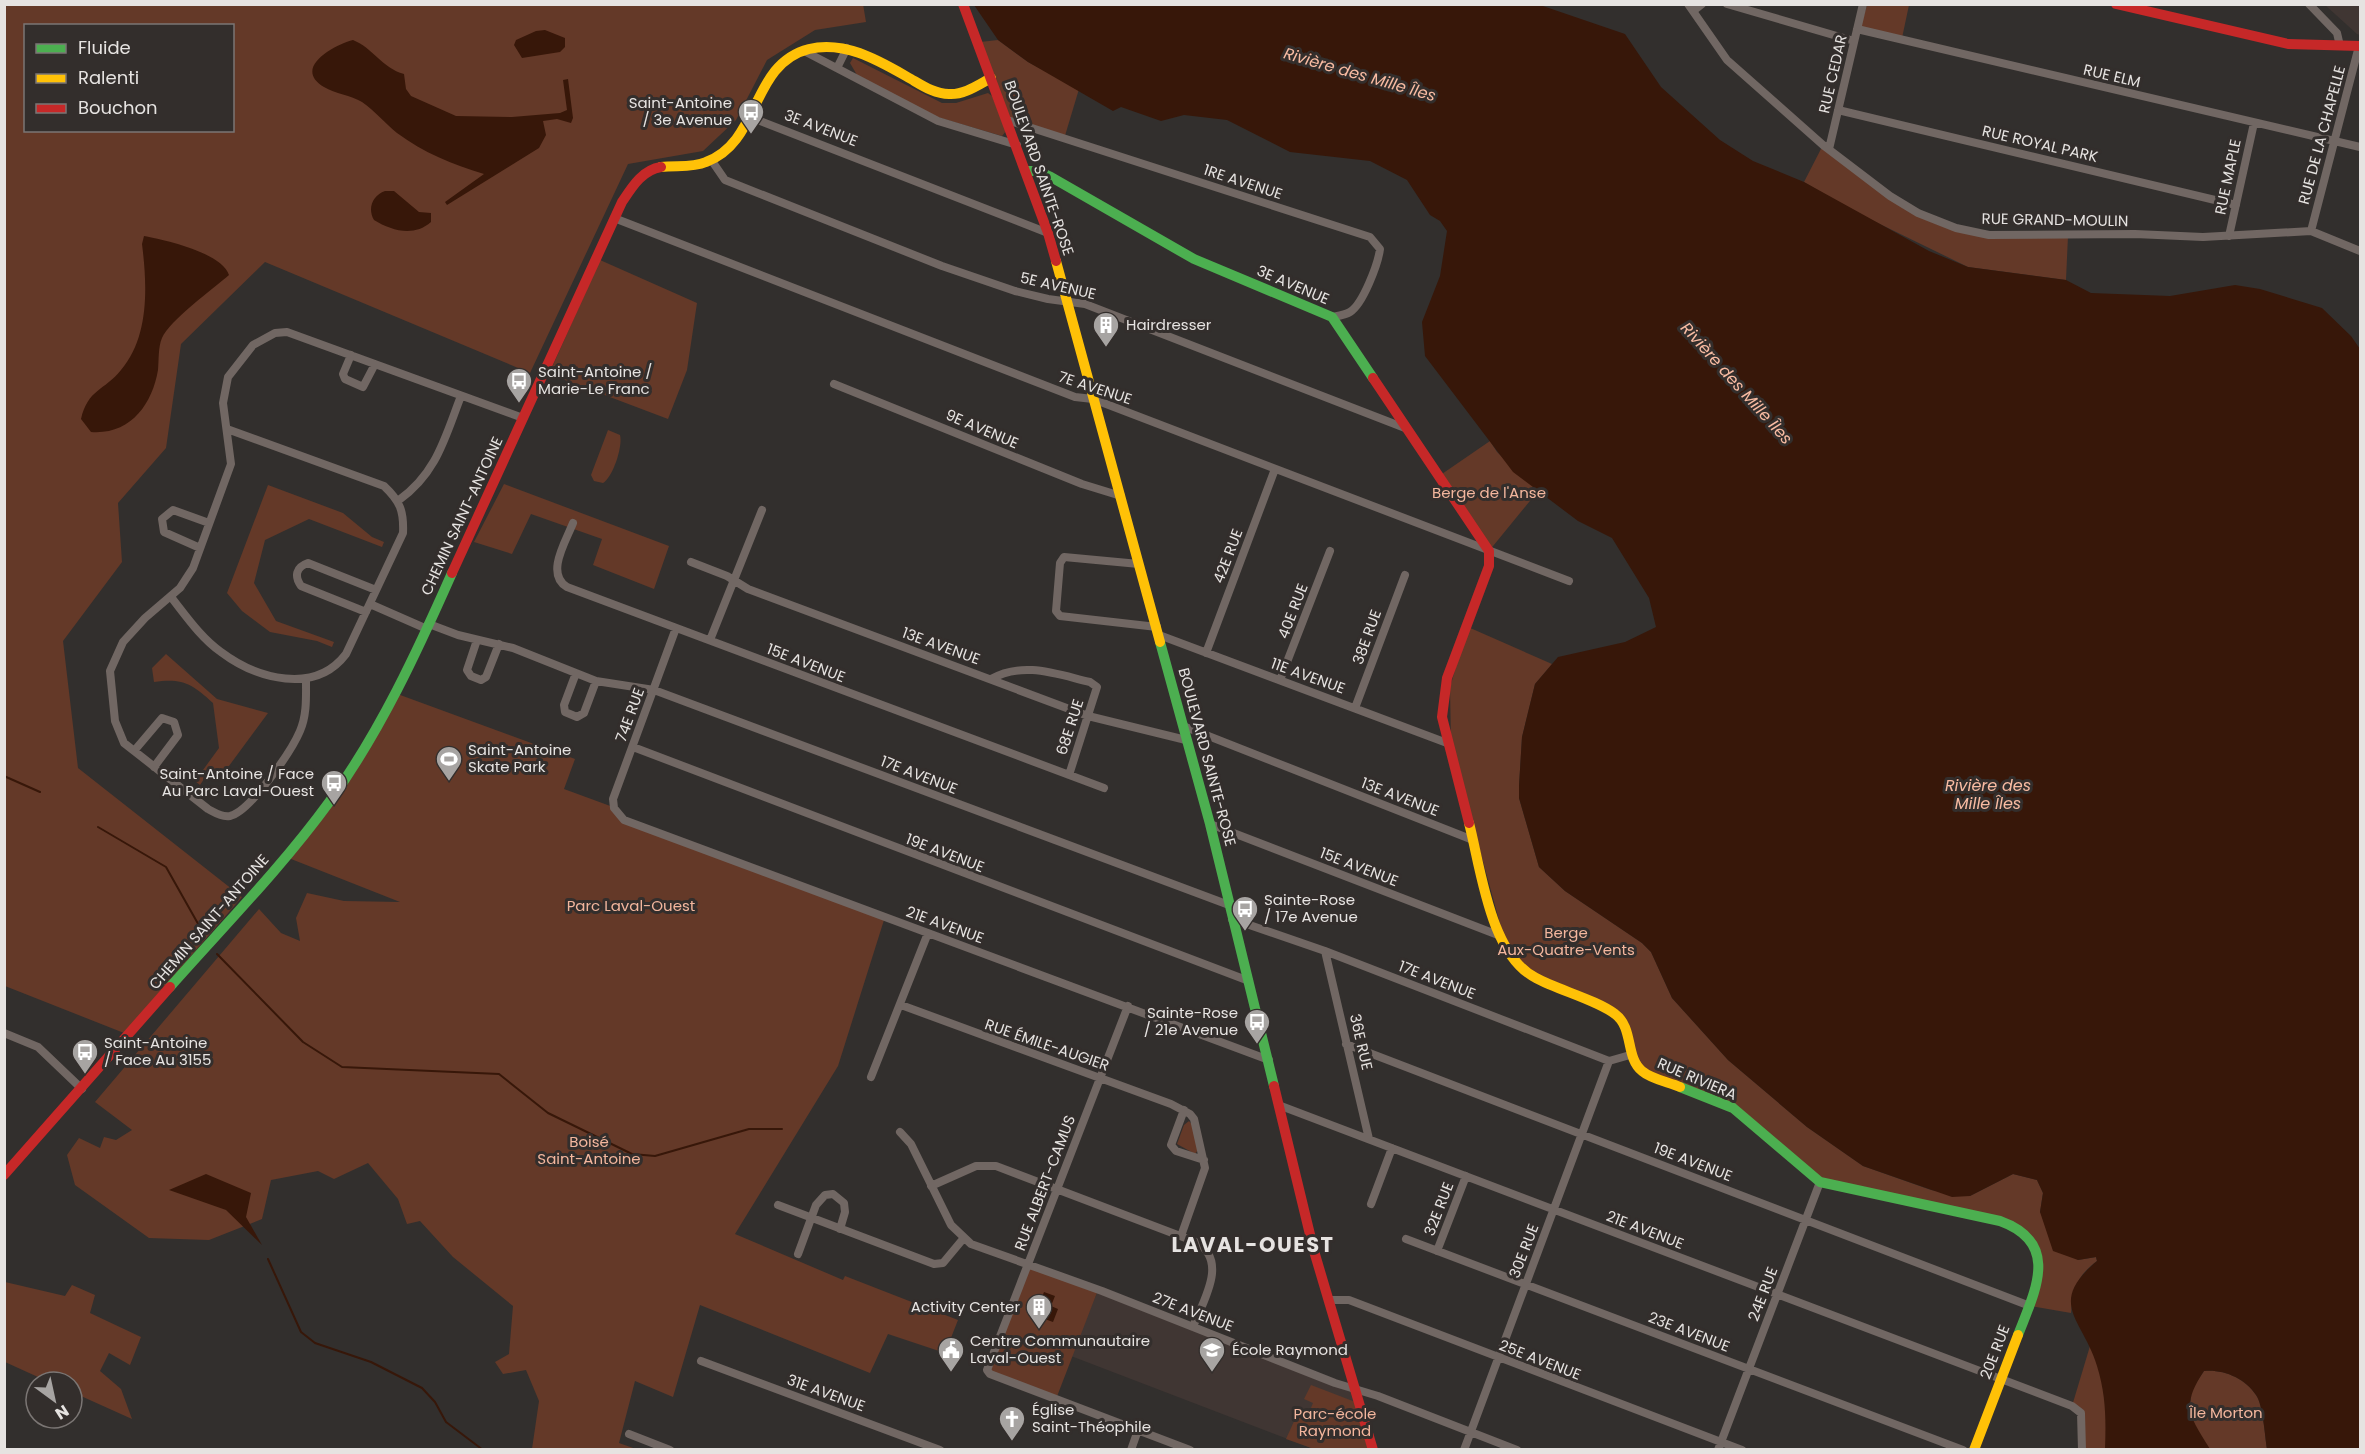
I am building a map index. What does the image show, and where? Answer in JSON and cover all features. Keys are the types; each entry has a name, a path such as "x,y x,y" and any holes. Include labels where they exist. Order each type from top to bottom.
{"street":[{"name":"BOULEVARD SAINTE-ROSE","path":"963,4 1048,233 1210,824 1232,920 1281,1106 1314,1251 1373,1449"},
{"path":"1690,8 1702,4"},
{"path":"1727,4 1854,40"},
{"name":"RUE CEDAR","path":"1829,149 1863,4"},
{"path":"2116,4 2288,44 2360,46"},
{"name":"RUE DE LA CHAPELLE","path":"2309,4 2337,33 2340,46"},
{"name":"RUE GRAND-MOULIN","path":"1690,8 1712,42 1741,74 1829,149 1890,196 1918,213 1956,228 1989,235 2229,236 2311,231 2361,251"},
{"name":"RUE ELM","path":"1857,29 2361,147"},
{"name":"RUE DE LA CHAPELLE","path":"2311,231 2360,46"},
{"name":"CHEMIN SAINT-ANTOINE","path":"4,1176 286,857 330,801 381,721 428,626 614,218 637,177 655,167 693,166 712,161 737,141 750,117 759,93 773,70 792,56 804,51 821,47 847,48 942,94 966,90 992,78"},
{"path":"837,68 847,48"},
{"path":"804,51 939,121 1017,146"},
{"name":"RUE ROYAL PARK","path":"1838,110 2236,205"},
{"name":"3E AVENUE","path":"750,117 1048,233"},
{"name":"1RE AVENUE","path":"1007,120 1370,237 1380,249 1379,257 1360,303 1350,312 1332,317"},
{"name":"RUE MAPLE","path":"2229,236 2254,123"},
{"name":"5E AVENUE","path":"712,161 724,180 942,266 1015,291 1084,304 1406,428"},
{"name":"3E AVENUE","path":"1026,171 1038,171 1051,177 1194,259 1332,317 1489,551"},
{"name":"7E AVENUE","path":"614,218 1075,397 1093,399 1569,581"},
{"path":"306,680 305,716 301,730 242,811 231,816 220,816 134,751 119,734 110,671 118,650 132,631 187,580 231,464 223,403 228,376 244,354 264,337 286,332 523,418"},
{"path":"351,355 343,374 345,380 357,386 363,387 368,382 375,364"},
{"name":"9E AVENUE","path":"834,384 1082,484 1121,496"},
{"path":"399,500 420,484 433,465 461,396"},
{"path":"171,597 210,643 235,661 272,676 306,680 331,670 338,664 370,604 403,533 404,516 399,500 384,486 227,429"},
{"name":"42E RUE","path":"1206,653 1275,469"},
{"path":"200,548 164,532 162,519 173,510 209,523"},
{"path":"710,640 762,510"},
{"name":"15E AVENUE","path":"573,523 556,572 562,584 1104,788"},
{"name":"40E RUE","path":"1280,680 1330,551"},
{"path":"1489,551 1489,566 1442,696 1442,717 1447,743 1498,934 1515,961 1533,977 1605,1009 1624,1022 1629,1034 1630,1055 1610,1061"},
{"name":"11E AVENUE","path":"1139,564 1064,557 1060,562 1056,611 1060,616 1158,631 1206,653 1447,743"},
{"name":"13E AVENUE","path":"691,562 727,576 757,592 1088,716 1186,740"},
{"path":"366,612 301,586 296,579 296,572 308,563 376,590"},
{"name":"38E RUE","path":"1355,708 1405,575"},
{"name":"17E AVENUE","path":"370,604 428,626 499,644 596,681 654,690 1229,905"},
{"name":"74E RUE","path":"615,811 613,799 676,628"},
{"path":"477,640 467,670 471,676 481,680 486,677 499,644"},
{"name":"68E RUE","path":"991,679 1004,672 1031,669 1090,682 1097,687 1068,775"},
{"path":"576,673 564,705 565,712 577,717 584,713 596,681"},
{"path":"134,751 162,718 174,722 178,735 154,767"},
{"name":"13E AVENUE","path":"1183,726 1473,840"},
{"name":"19E AVENUE","path":"633,747 1249,981"},
{"name":"21E AVENUE","path":"615,811 629,823 1269,1060"},
{"name":"15E AVENUE","path":"1210,824 1498,934"},
{"name":"17E AVENUE","path":"1232,920 1325,951 1610,1061"},
{"path":"871,1077 928,933"},
{"name":"36E RUE","path":"1325,951 1369,1139"},
{"name":"RUE ÉMILE-AUGIER","path":"901,1005 1184,1110"},
{"name":"RUE ALBERT-CAMUS","path":"1128,1006 987,1370 990,1374 1138,1430"},
{"path":"4,1033 38,1047 82,1089"},
{"name":"19E AVENUE","path":"1346,1044 2030,1306"},
{"name":"RUE RIVIERA","path":"1630,1055 1634,1065 1642,1072 1733,1108 1820,1182 2008,1224 2030,1237 2040,1265"},
{"name":"30E RUE","path":"1464,1449 1610,1061"},
{"name":"21E AVENUE","path":"1281,1106 2001,1379"},
{"path":"1181,1236 1205,1173 1204,1160 1194,1119 1184,1110 1171,1145 1176,1151 1204,1160"},
{"path":"778,1205 939,1264 946,1260 963,1239 946,1216 911,1144 900,1132"},
{"path":"1371,1204 1392,1148"},
{"path":"931,1186 966,1169 985,1165 1003,1168 1203,1246 1213,1264 1210,1283 1193,1327"},
{"name":"32E RUE","path":"1437,1251 1466,1176"},
{"name":"24E RUE","path":"1720,1446 1820,1182"},
{"path":"798,1254 819,1200 833,1194 844,1203 845,1212 840,1229"},
{"name":"27E AVENUE","path":"963,1239 1355,1390 1378,1396 1517,1449"},
{"name":"23E AVENUE","path":"1406,1239 1963,1449"},
{"name":"20E RUE","path":"1974,1449 2030,1306 2039,1279 2040,1265"},
{"name":"25E AVENUE","path":"1329,1300 1350,1300 1720,1446 1742,1449"},
{"name":"31E AVENUE","path":"701,1361 940,1449"},
{"path":"2001,1379 2072,1406 2081,1413 2082,1449"},
{"path":"1131,1449 1138,1430 1190,1449"},
{"path":"629,1434 670,1449"}],"shaded area":[{"path":"2325,5 2360,5 2360,35 2357,34"},
{"name":"École Raymond","path":"1098,1290 1354,1390 1372,1449 1314,1449 1071,1356"}],"green space":[{"path":"863,4 866,22 815,30 767,60 736,120 703,151 628,164 530,373 265,262 181,344 166,448 118,503 122,562 63,641 78,768 242,897 124,1033 5,986 4,5"},
{"path":"1867,5 1909,5 1902,38 1860,28"},
{"path":"998,40 1028,62 1079,89 1064,139 1007,120 980,42"},
{"path":"853,58 942,103 956,103 988,93 992,96 1006,131 1002,136 937,117 857,75 850,63"},
{"path":"1823,145 1918,213 1989,235 2068,236 2066,280 1968,267 1849,209 1804,182"},
{"path":"600,260 697,303 687,370 668,419 549,374"},
{"path":"608,430 620,435 621,440 614,468 603,483 594,481 591,475"},
{"name":"Berge de l'Anse","path":"1490,441 1497,452 1538,491 1489,551 1439,476"},
{"path":"504,484 669,546 654,589 593,565 602,539 531,514 512,554 474,542"},
{"path":"268,485 343,513 372,537 384,542 382,547 309,519 265,540 254,583 276,621 334,642 332,647 317,641 270,632 242,611 227,593"},
{"name":"Berge Aux-Quatre-Vents","path":"1468,627 1552,664 1535,684 1522,737 1519,798 1539,867 1565,891 1642,943 1651,952 1672,998 1728,1060 1807,1127 1863,1166 1931,1190 1970,1196 2013,1174 2037,1180 2043,1193 2040,1212 2078,1260 2096,1257 2097,1261 2077,1283 2071,1313 2030,1306 2040,1265 2021,1230 1819,1181 1738,1112 1640,1074 1624,1022 1542,979 1512,953 1502,931 1451,744 1450,687"},
{"path":"166,654 217,699 268,713 226,770 204,779 200,785 195,781 219,748 213,703 186,684 172,681 154,682 152,668"},
{"name":"Boisé Saint-Antoine","path":"392,692 575,759 564,789 613,807 618,817 884,920 838,1066 735,1234 843,1280 845,1276 958,1320 945,1353 888,1334 870,1373 700,1305 673,1397 635,1381 619,1443 636,1449 532,1449 539,1401 526,1370 503,1374 495,1362 509,1354 513,1306 453,1257 420,1221 407,1224 398,1199 368,1163 334,1179 318,1171 271,1180 262,1219 209,1240 149,1238 75,1185 67,1155 79,1138 100,1148 104,1137 116,1140 132,1130 95,1102 259,909 281,933 300,941 296,918 307,893 344,901 400,902 286,857 330,801"},
{"path":"1189,1121 1193,1126 1198,1150 1195,1154 1177,1144 1184,1125"},
{"path":"1028,1266 1098,1290 1056,1399 988,1370"},
{"path":"5,1282 65,1296 72,1285 95,1295 90,1313 141,1337 130,1365 109,1353 100,1371 121,1389 132,1419 84,1397 84,1370 24,1371 5,1362"},
{"name":"Île Morton","path":"2090,1346 2189,1414 2192,1389 2204,1371 2226,1373 2240,1379 2258,1399 2267,1449 2082,1449 2081,1413 2072,1406"},
{"name":"Parc-école Raymond","path":"1311,1385 1358,1403 1372,1449 1314,1449 1286,1439 1296,1417 1306,1420 1313,1403 1304,1399"}],"water":[{"name":"Rivière des Mille Îles","path":"974,5 1540,5 1625,34 1661,87 1720,140 1753,161 1804,182 1929,251 1968,267 2066,280 2091,293 2170,296 2235,285 2260,289 2322,308 2351,336 2360,349 2360,1449 2267,1449 2262,1413 2256,1395 2240,1379 2226,1373 2204,1371 2192,1394 2190,1411 2210,1449 2105,1449 2105,1408 2100,1377 2091,1350 2077,1323 2071,1301 2074,1289 2082,1276 2097,1261 2096,1257 2078,1260 2053,1251 2040,1212 2043,1193 2037,1180 2013,1174 1970,1196 1952,1197 1863,1166 1807,1127 1728,1060 1672,998 1651,952 1642,943 1565,891 1539,867 1519,798 1522,737 1535,684 1558,657 1625,642 1656,627 1649,598 1612,538 1578,521 1513,472 1425,356 1422,322 1440,276 1447,231 1440,221 1430,215 1407,180 1370,161 1290,152 1227,120 1184,115 1161,121 1121,107 1113,111 1028,62 998,40"},
{"path":"545,30 565,38 565,47 560,52 522,58 514,45 516,40 536,31"},
{"path":"353,40 396,71 404,74 406,89 411,96 456,116 512,117 560,113 567,110 563,80 568,79 573,118 571,123 557,119 543,121 546,135 539,148 447,205 445,202 484,174 450,162 417,146 397,133 362,102 328,89 315,80 312,72 319,58"},
{"path":"385,191 394,191 419,212 431,213 431,222 417,230 403,231 374,220 371,211 372,202"},
{"path":"144,236 179,244 205,254 224,267 229,275 182,314 166,331 160,345 155,383 137,415 128,423 117,428 105,432 91,432 81,419 84,409 92,396 121,370 137,342 142,326 145,292 142,244"},
{"path":"206,1174 251,1193 246,1217 262,1245 226,1210 169,1190"},
{"path":"1044,1292 1055,1296 1051,1306 1058,1309 1053,1322 1028,1313 1033,1300 1040,1302"}],"waterway":[{"path":"4,776 40,792"},
{"path":"98,827 166,867 201,929"},
{"path":"217,954 303,1042 342,1067 499,1074 548,1113 632,1154 655,1156 749,1129 782,1129"},
{"path":"268,1259 301,1332 315,1343 371,1362 422,1388 435,1402 446,1422 483,1450"}],"traffic: fast":[{"path":"1026,171 1038,171 1051,177 1194,259 1332,317 1373,378"},
{"path":"170,987 252,896 330,801 366,747 397,690 452,573"},
{"path":"1160,642 1210,824 1274,1086"},
{"path":"1680,1087 1733,1108 1820,1182 2000,1221 2019,1230 2031,1242 2037,1255 2038,1270 2031,1302 2018,1335"}],"traffic: slow":[{"path":"661,167 701,164 724,152 737,138 776,70 790,57 809,49 836,48 863,54 929,89 944,94 965,91 991,78"},
{"path":"1056,261 1160,642"},
{"path":"1469,823 1490,909 1508,951 1520,967 1536,978 1598,1004 1615,1014 1625,1027 1633,1058 1642,1071 1680,1087"},
{"path":"1974,1450 2018,1335"}],"traffic: jam":[{"path":"963,4 1048,233 1056,261"},
{"path":"2116,4 2288,44 2360,46"},
{"path":"452,573 622,202 643,175 661,167"},
{"path":"1373,378 1489,551 1489,566 1447,678 1442,717 1469,823"},
{"path":"4,1175 170,987"},
{"path":"1274,1086 1314,1251 1373,1450"}],"place":[{"name":"Saint-Antoine / 3e Avenue","path":"751,135"},
{"name":"Hairdresser","path":"1106,348"},
{"name":"Saint-Antoine / Marie-Le Franc","path":"519,404"},
{"name":"Saint-Antoine Skate Park","path":"449,782"},
{"name":"Saint-Antoine / Face Au Parc Laval-Ouest","path":"334,806"},
{"name":"Sainte-Rose / 17e Avenue","path":"1245,932"},
{"name":"Sainte-Rose / 21e Avenue","path":"1257,1045"},
{"name":"Saint-Antoine / Face Au 3155","path":"85,1075"},
{"name":"Activity Center","path":"1039,1330"},
{"name":"Centre Communautaire Laval-Ouest","path":"951,1373"},
{"name":"École Raymond","path":"1212,1373"},
{"name":"Église Saint-Théophile","path":"1012,1442"}],"district":[{"name":"LAVAL-OUEST","path":"1253,1245"}],"park label":[{"name":"Parc Laval-Ouest","path":"631,906"}]}
